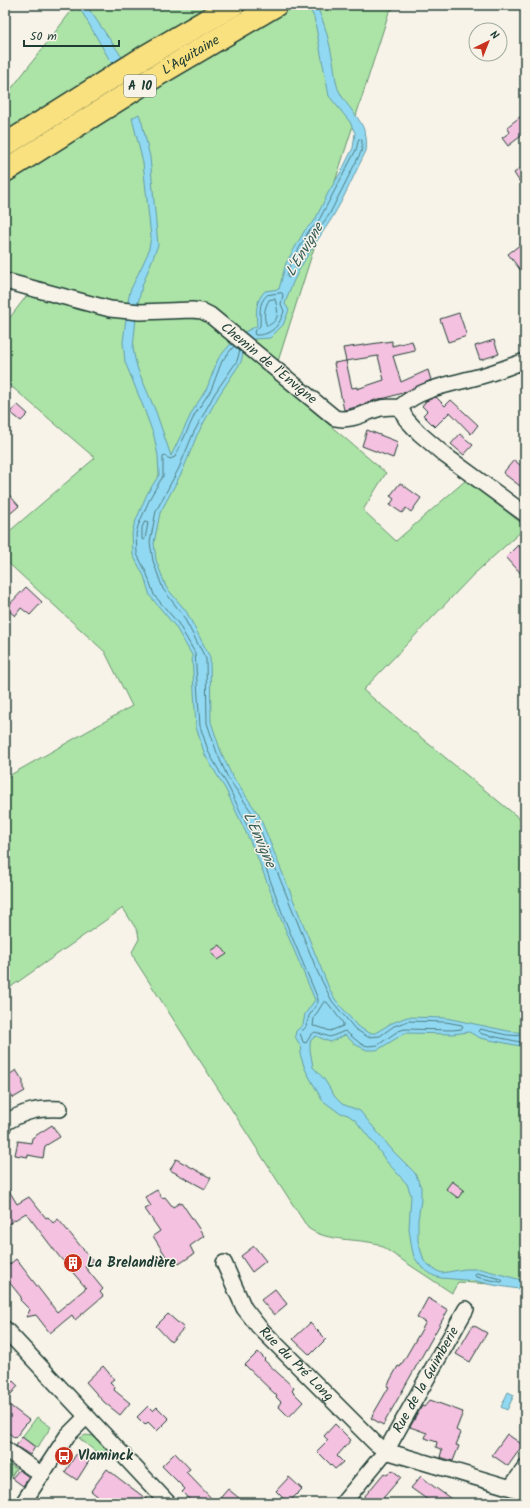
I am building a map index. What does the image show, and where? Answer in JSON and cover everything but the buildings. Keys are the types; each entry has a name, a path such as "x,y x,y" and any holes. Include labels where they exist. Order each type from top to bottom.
{"highway":[{"name":"L'Aquitaine","path":"5,145 92,90 233,5"},
{"name":"L'Aquitaine","path":"5,171 159,74 276,5"}],"street":[{"name":"Chemin de l'Envigne","path":"5,281 122,311 202,311 210,315 335,418 343,420 351,419 381,408 391,406 400,407"},
{"path":"525,362 418,394 400,407 406,419 419,433 446,456 525,514"},
{"path":"5,1123 31,1110 45,1108 60,1109"},
{"name":"Rue du Pré Long","path":"224,1263 244,1308 259,1327 375,1443 386,1451"},
{"name":"Rue de la Guimberie","path":"343,1503 386,1451 466,1308"},
{"path":"5,1330 168,1503"},
{"path":"23,1503 67,1436 86,1417"},
{"path":"5,1449 42,1475"},
{"name":"Rue de la Guimberie","path":"386,1451 518,1490"},
{"path":"518,1490 525,1468"}],"green space":[{"path":"76,5 398,5 389,12 273,377 386,473 363,510 396,541 466,480 525,526 525,528 473,575 363,690 525,823 525,1286 458,1282 452,1293 378,1244 324,1236 308,1228 135,960 132,952 139,939 138,932 123,908 5,991 5,778 132,706 105,652 5,560 5,535 95,458 5,381 5,324 28,294 5,288 5,97"},
{"path":"37,1417 51,1427 37,1448 22,1437"},
{"path":"86,1435 93,1436 105,1448 106,1450 103,1455 100,1455 79,1438"},
{"path":"5,1461 16,1469 5,1486"}],"water":[{"path":"75,5 86,5 122,57 112,64 82,12"},
{"name":"L'Envigne","path":"316,5 322,19 330,46 339,91 362,126 365,133 366,151 337,210 299,270 285,304 289,310 283,325 270,338 254,339 244,349 241,362 219,395 197,435 183,470 160,513 154,543 156,560 166,587 186,611 210,657 211,722 221,752 232,776 259,815 329,988 335,999 357,1026 369,1033 375,1033 392,1023 407,1017 446,1018 508,1031 525,1033 525,1047 480,1038 469,1032 453,1034 405,1033 376,1050 367,1050 356,1045 345,1035 330,1042 316,1036 311,1040 310,1050 313,1067 324,1079 335,1097 342,1104 360,1111 393,1151 415,1173 421,1187 418,1241 424,1261 435,1270 442,1273 465,1269 481,1269 525,1281 525,1290 476,1281 441,1278 434,1276 422,1268 414,1257 412,1249 409,1229 411,1195 407,1184 386,1161 355,1120 348,1115 338,1112 322,1100 305,1069 300,1054 302,1049 295,1036 296,1031 303,1025 305,1014 315,1000 281,919 257,856 226,790 205,755 196,727 192,655 175,626 150,596 144,576 133,555 132,533 134,525 147,494 159,475 158,456 154,436 125,362 123,342 126,318 128,316 127,307 130,291 148,253 151,237 143,163 132,118 139,114 150,157 158,245 142,286 137,308 133,348 138,370 156,412 171,456 192,412 207,388 218,359 238,335 257,326 256,312 259,299 265,291 279,289 286,263 305,230 315,220 353,148 355,133 350,122 329,96 314,17 308,6"},
{"path":"508,1392 514,1395 507,1410 501,1407"}],"place":[{"name":"La Brelandière","path":"73,1263"},
{"name":"Vlaminck","path":"64,1456"}]}
